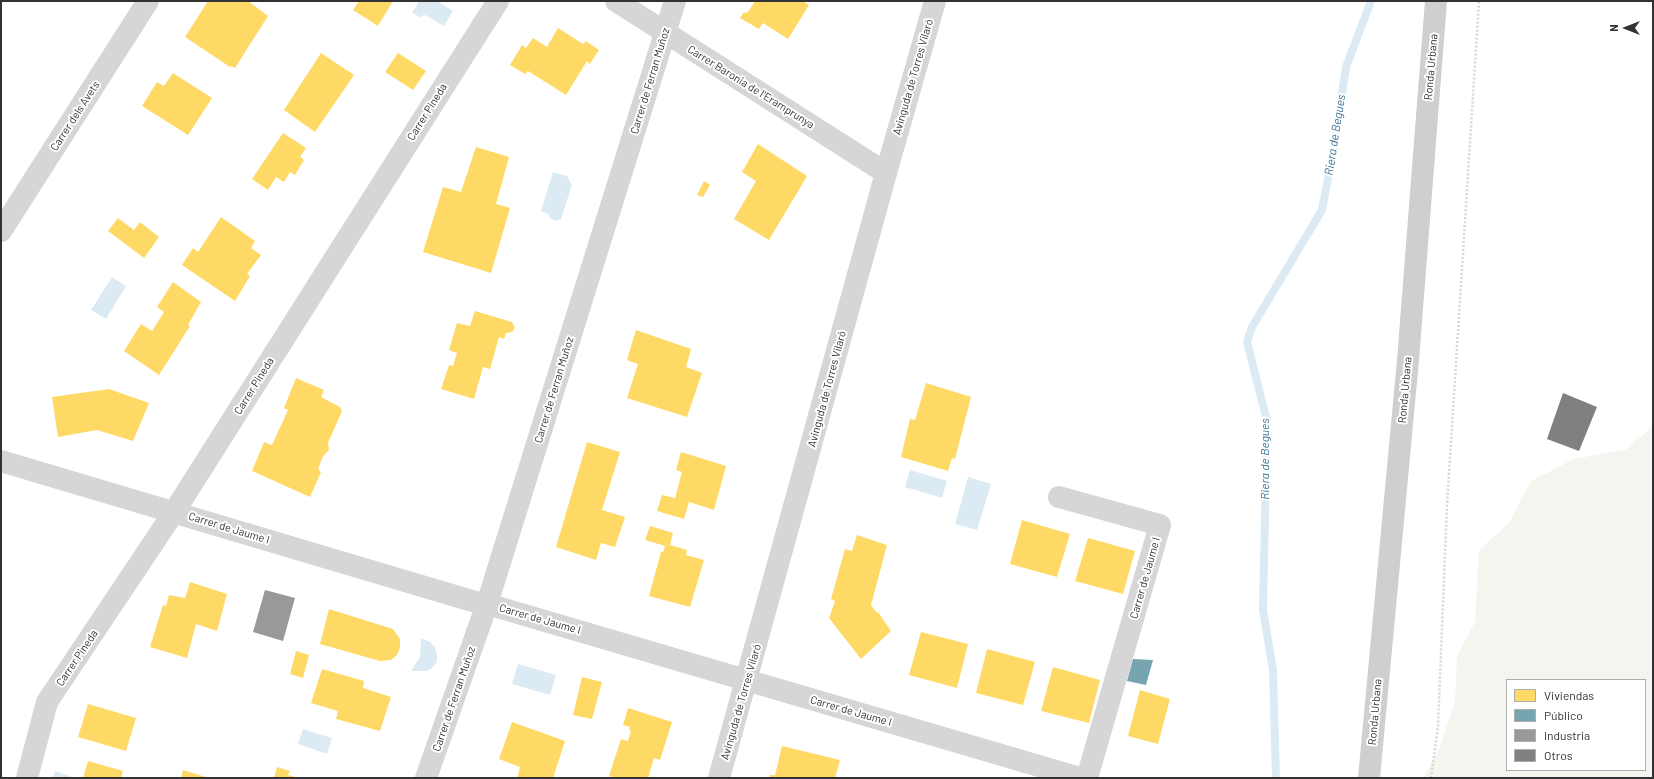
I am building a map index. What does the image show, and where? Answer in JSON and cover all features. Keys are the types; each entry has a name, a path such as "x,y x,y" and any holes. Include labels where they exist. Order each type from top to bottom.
{"main road":[{"name":"Ronda Urbana","path":"1369,778 1408,360 1436,1"}],"street":[{"name":"Carrer dels Avets","path":"1,231 148,1"},
{"name":"Carrer Pineda","path":"27,778 47,702 174,512 498,1"},
{"name":"Carrer Baronia de l'Eramprunya","path":"616,1 886,173"},
{"name":"Carrer de Ferran Muñoz","path":"426,778 487,604 675,1"},
{"name":"Avinguda de Torres Vilaró","path":"719,778 935,1"},
{"name":"Carrer de Jaume I","path":"1,461 479,603 487,604 1080,778"},
{"name":"Carrer de Jaume I","path":"1059,497 1160,525 1087,778"}],"path":[{"path":"1431,778 1438,726 1447,505 1479,1"}],"shaded area":[{"path":"419,1 437,1 453,11 444,26 425,15 420,17 412,13"},
{"path":"553,172 567,176 572,185 561,219 557,221 551,219 548,214 541,211"},
{"path":"112,277 126,286 106,319 91,310"},
{"path":"1653,426 1653,778 1423,778 1440,747 1455,701 1457,656 1475,622 1479,550 1509,523 1531,481 1574,459 1625,450"},
{"path":"910,470 947,481 942,498 905,487"},
{"path":"968,477 991,484 977,530 955,524"},
{"path":"421,638 430,642 435,647 437,662 427,671 411,671 420,657"},
{"path":"518,664 556,675 550,695 512,684"},
{"path":"303,729 332,738 327,754 298,744"},
{"path":"55,771 72,777 53,778"}],"building: Viviendas":[{"path":"208,1 248,1 268,16 235,68 230,67 185,37"},
{"path":"359,1 393,1 378,26 353,10"},
{"path":"755,1 802,1 809,5 788,39 763,23 759,29 740,18 743,13 748,12"},
{"path":"558,28 583,44 586,41 599,50 590,64 587,61 566,95 528,71 525,74 510,65 522,45 526,48 533,38 547,47"},
{"path":"321,53 354,75 315,132 284,110"},
{"path":"398,53 426,71 413,90 385,72"},
{"path":"173,73 212,98 188,135 142,106 157,82 164,86"},
{"path":"283,133 306,148 300,157 304,160 295,175 290,172 284,182 276,177 268,190 252,179"},
{"path":"758,144 807,176 769,240 734,219 756,181 742,172"},
{"path":"476,147 509,157 496,204 510,208 491,273 423,252 443,187 461,192"},
{"path":"704,181 710,185 703,197 697,195"},
{"path":"221,217 255,241 251,248 261,255 247,274 250,276 235,301 182,265 193,248 198,252"},
{"path":"118,218 134,230 140,222 159,237 144,258 108,231"},
{"path":"173,282 201,302 188,325 190,326 159,375 124,351 141,324 152,331 164,312 157,307"},
{"path":"475,311 512,322 515,328 512,332 506,333 504,339 499,337 490,369 483,367 474,399 441,389 449,365 453,366 457,353 449,350 457,323 470,326"},
{"path":"636,330 691,349 686,367 702,373 687,417 627,398 638,364 627,360"},
{"path":"296,378 324,390 321,397 340,407 342,411 328,443 329,450 323,456 318,469 321,472 310,497 252,471 264,442 272,445 288,410 284,408"},
{"path":"926,383 971,397 955,459 952,458 948,471 901,457 910,419 915,420"},
{"path":"109,389 149,403 133,441 97,430 58,437 52,397"},
{"path":"587,442 620,452 602,510 625,517 615,547 601,543 596,560 556,547"},
{"path":"681,452 726,466 714,510 689,502 684,519 657,511 662,495 675,498 682,472 676,470"},
{"path":"1022,520 1070,534 1057,577 1010,564"},
{"path":"650,526 673,533 670,545 687,550 686,555 704,560 690,607 649,596 661,552 663,552 665,546 645,540"},
{"path":"857,535 887,545 871,605 877,613 878,612 891,631 861,659 829,618 835,601 831,599 845,549 852,551"},
{"path":"1088,538 1135,551 1123,594 1075,581"},
{"path":"190,582 227,594 217,631 196,624 187,658 150,647 163,605 166,606 169,595 185,598"},
{"path":"329,609 393,629 400,639 400,647 397,655 391,660 380,661 320,644"},
{"path":"921,632 968,644 957,688 909,675"},
{"path":"987,649 1035,662 1023,705 976,693"},
{"path":"296,651 309,655 303,678 290,674"},
{"path":"1053,667 1100,680 1089,723 1041,711"},
{"path":"322,669 364,681 363,688 391,697 380,731 336,719 338,711 311,703"},
{"path":"582,677 602,682 592,719 573,715"},
{"path":"1140,690 1170,699 1158,744 1128,736"},
{"path":"88,704 136,718 126,751 78,737"},
{"path":"628,708 672,722 660,760 654,758 648,778 616,778 609,776 621,739 628,741 631,731 629,730 630,727 623,725"},
{"path":"512,722 565,741 553,778 517,778 520,767 499,759"},
{"path":"782,746 840,760 835,778 770,778 770,775 775,775"},
{"path":"88,761 123,771 121,778 83,778"},
{"path":"277,767 290,771 288,775 299,778 274,778"},
{"path":"183,770 209,778 181,778"}],"building: Público":[{"path":"1133,659 1153,660 1146,685 1127,681"}],"building: Industria":[{"path":"265,590 295,598 283,641 253,632"}],"building: Otros":[{"path":"1563,393 1597,407 1579,451 1547,439"}],"waterway":[{"name":"Riera de Begues","path":"1276,778 1273,670 1263,610 1267,421 1247,342 1252,327 1322,210 1334,148 1346,67 1371,1"}]}
